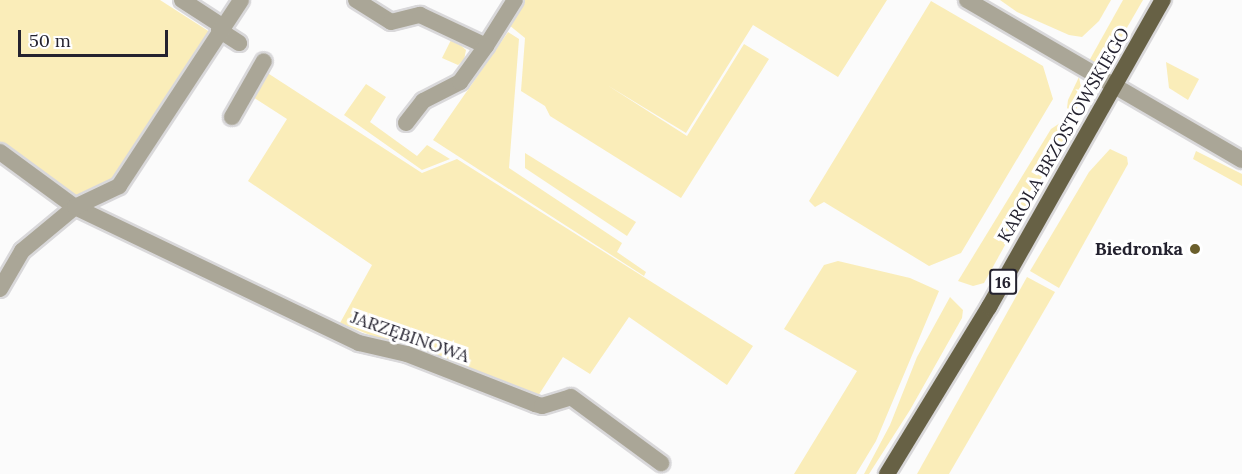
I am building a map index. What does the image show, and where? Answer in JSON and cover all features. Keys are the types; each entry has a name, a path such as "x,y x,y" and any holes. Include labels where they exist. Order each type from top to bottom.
{"main road":[{"name":"KAROLA BRZOSTOWSKIEGO","path":"887,474 989,307 1163,0"}],"street":[{"path":"182,0 239,43"},
{"path":"0,289 22,251 75,207 119,186 241,0"},
{"path":"356,0 391,22 420,15 486,46"},
{"path":"406,123 423,101 460,82 515,0"},
{"path":"967,0 1242,160"},
{"path":"232,117 264,61"},
{"path":"0,152 75,207"},
{"name":"JARZĘBINOWA","path":"75,207 359,343 407,354 542,406 571,398 661,463"}],"shaded area":[{"path":"0,0 160,0 213,34 119,186 75,207 0,144"},
{"path":"525,0 887,0 838,77 753,25 686,133 607,85 687,136 744,44 769,59 681,198 550,116 545,106 521,91 525,38 509,25"},
{"path":"1000,0 1111,0 1099,21 1082,37 1069,35 1017,12"},
{"path":"1123,0 1143,0 1110,57 1101,63 1089,61"},
{"path":"931,1 1043,66 1053,99 961,253 929,266 824,202 815,207 809,201"},
{"path":"508,32 519,39 509,168 622,243 617,252 646,272 644,276 433,140"},
{"path":"452,38 466,50 464,60 458,65 442,58"},
{"path":"1166,62 1199,79 1188,100 1169,88"},
{"path":"266,72 422,173 457,159 753,346 727,385 629,317 590,374 563,357 538,396 527,398 340,323 372,265 248,181 287,119 253,97"},
{"path":"1079,77 1083,98 1073,114 1067,108 1068,100"},
{"path":"366,84 386,97 370,122 417,156 427,145 450,159 422,170 344,115"},
{"path":"1060,123 1071,126 984,283 973,286 958,281 1051,129"},
{"path":"1110,149 1127,157 1128,164 1059,288 1030,271 1089,172"},
{"path":"1196,151 1242,174 1242,186 1193,159"},
{"path":"525,153 636,222 627,236 525,168"},
{"path":"838,261 910,278 939,291 876,441 856,474 794,474 857,371 784,329 824,265"},
{"path":"1027,277 1055,292 949,474 917,474"},
{"path":"950,297 963,310 962,318 910,410 869,474 864,474 890,425 917,357"}],"place":[{"name":"Biedronka","path":"1195,249"}]}
